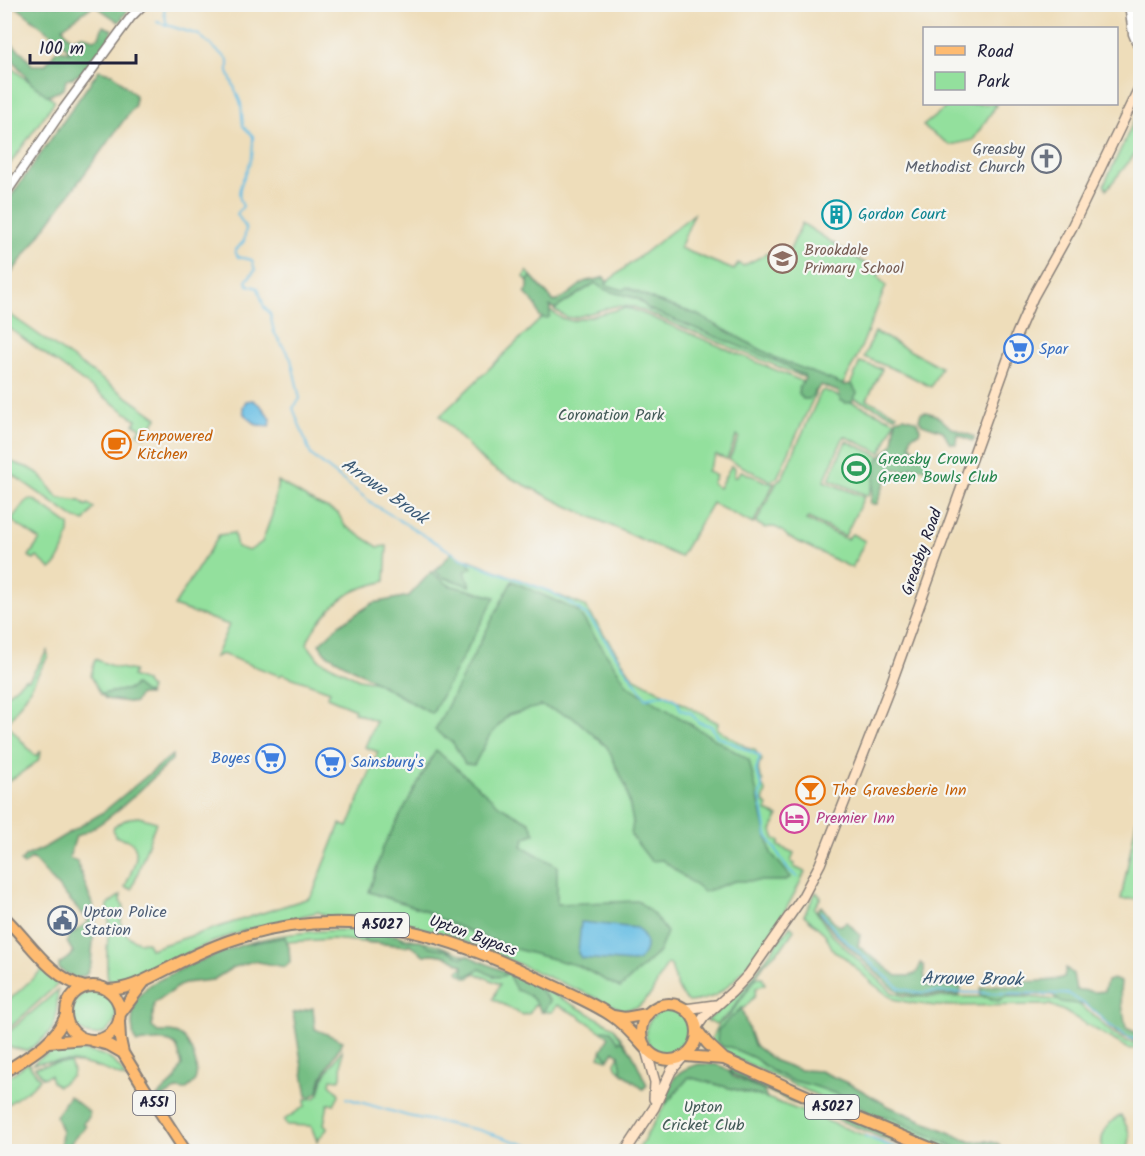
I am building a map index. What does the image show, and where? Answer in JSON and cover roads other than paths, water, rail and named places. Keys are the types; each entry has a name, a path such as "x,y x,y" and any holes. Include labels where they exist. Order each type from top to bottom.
{"main road":[{"name":"Greasby Road","path":"697,1028 717,1004 732,992 748,974 802,898 820,864 891,684 1017,334 1033,297 1072,227 1140,86"},
{"path":"4,917 58,974 74,985 94,986 108,990 117,1000 123,1053"},
{"name":"Upton Bypass","path":"108,990 132,987 199,953 245,936 302,924 372,924 433,935 527,973 613,1016 625,1018 647,1014"},
{"path":"58,974 66,993 67,1010 72,1029 87,1039 109,1045 123,1053"},
{"name":"Upton Bypass","path":"120,1017 144,982"},
{"path":"4,1072 48,1042 57,1033 77,992 84,987"},
{"path":"654,1108 654,1082 641,1030 647,1014 658,1006 673,1004 685,1009 693,1017 707,1043 724,1059"},
{"path":"685,1009 717,1004"},
{"name":"Upton Bypass","path":"613,1016 646,1049"},
{"path":"48,1042 104,1038 110,1034 120,1017"},
{"path":"625,1152 654,1108 671,1071 695,1044 697,1028"},
{"path":"646,1049 652,1055 667,1061 684,1057"},
{"name":"A551","path":"123,1053 186,1152"},
{"name":"A5027","path":"684,1057 724,1059 940,1152"}],"street":[{"path":"4,196 64,108 128,21 144,4"},
{"path":"1129,4 1133,34 1140,51"},
{"path":"1133,34 1140,41"}],"water":[{"path":"253,400 271,419 269,426 257,425 244,414 243,407 246,401"},
{"path":"581,922 637,928 646,944 642,957 632,962 581,958 578,953"}],"waterway":[{"name":"Arrowe Brook","path":"108,4 113,8"},
{"path":"166,4 164,12 167,25"},
{"name":"Arrowe Brook","path":"157,22 199,35 228,60 228,72 241,104 243,126 253,136 252,155 239,193 243,206 237,214 246,228 244,241 235,251 238,257 252,260 255,270 246,281 248,285 258,288 264,307 270,314 274,332 291,359 300,399 293,408 311,455 373,504 461,558 551,592 578,608 591,620 646,698 665,694 677,701 681,710 691,713 698,722 711,726 717,736 760,756 756,772 762,785 760,796 767,835 787,868 797,877"},
{"name":"Arrowe Brook","path":"821,912 837,933 899,988 914,992 1069,994 1129,1038 1140,1040"},
{"path":"346,1098 408,1116 479,1130 527,1145 568,1152"},
{"path":"865,1136 905,1152"}],"place":[{"name":"Greasby Methodist Church","path":"1046,158"},
{"name":"Gordon Court","path":"837,214"},
{"name":"Brookdale Primary School","path":"783,259"},
{"name":"Spar","path":"1018,349"},
{"name":"Empowered Kitchen","path":"116,445"},
{"name":"Greasby Crown Green Bowls Club","path":"857,468"},
{"name":"Boyes","path":"271,758"},
{"name":"Sainsbury's","path":"330,762"},
{"name":"The Gravesberie Inn","path":"811,790"},
{"name":"Premier Inn","path":"795,818"},
{"name":"Upton Police Station","path":"62,921"}],"park label":[{"name":"Coronation Park","path":"611,415"},
{"name":"Upton Cricket Club","path":"703,1116"}]}
